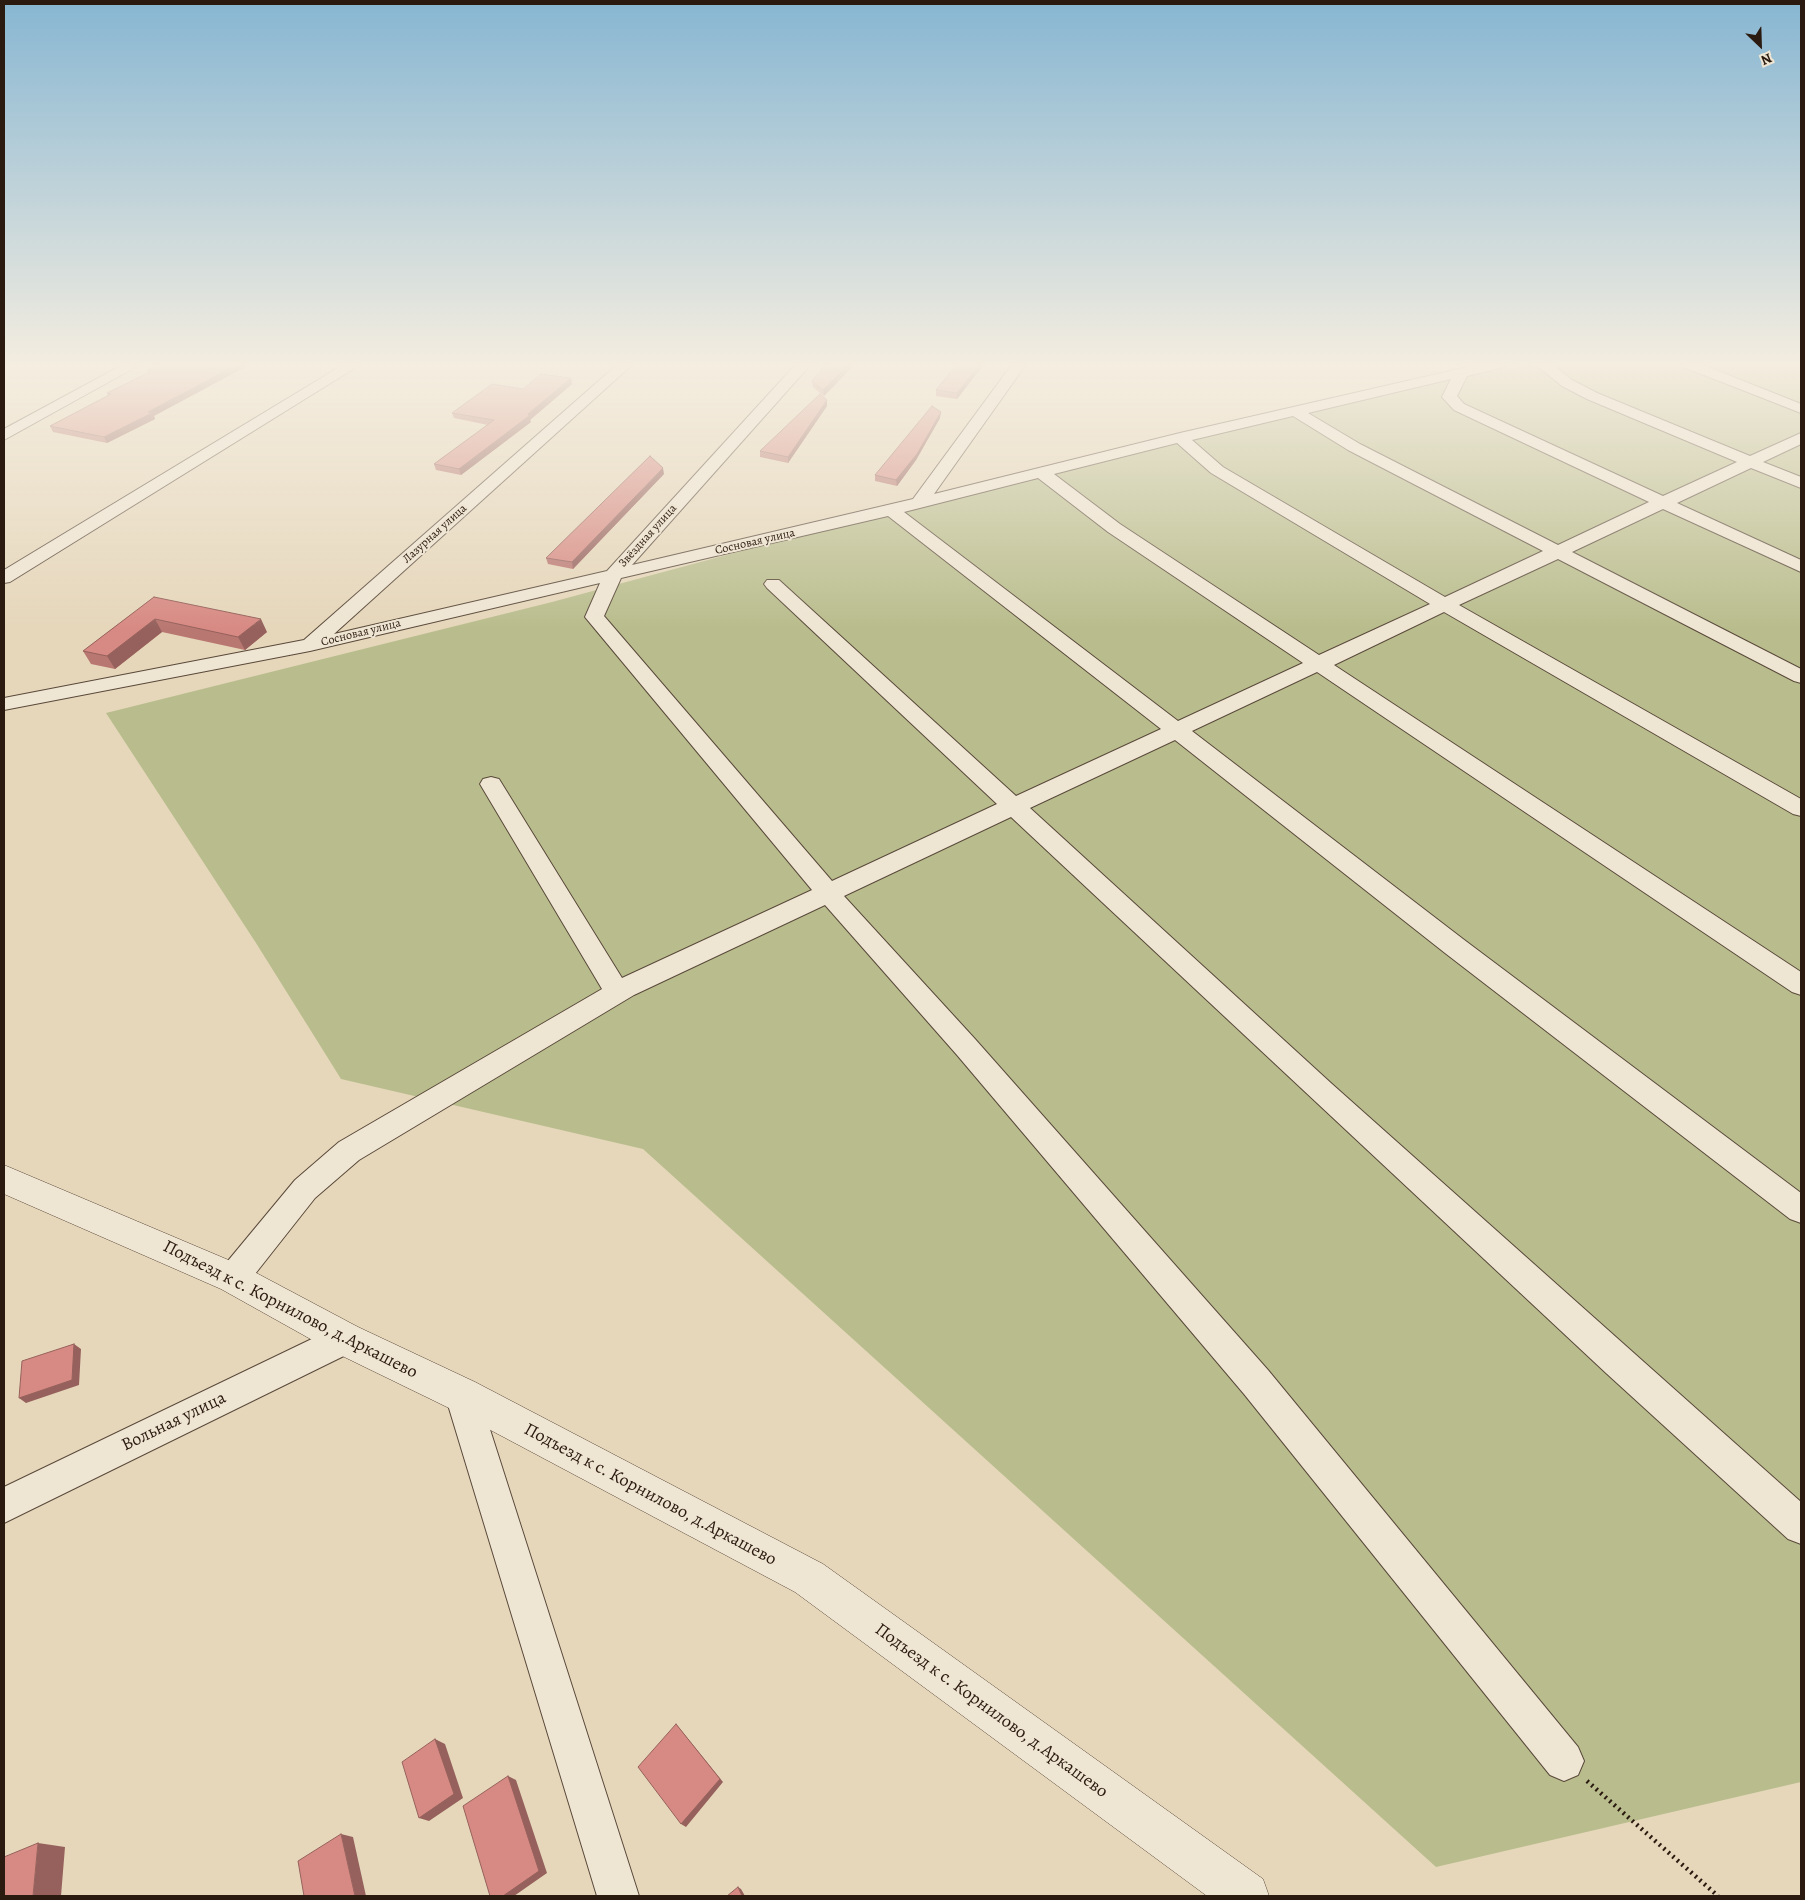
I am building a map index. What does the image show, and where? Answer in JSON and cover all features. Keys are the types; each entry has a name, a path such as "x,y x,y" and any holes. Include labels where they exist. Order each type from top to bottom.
{"street":[{"path":"4,578 211,452"},
{"name":"Лазурная улица","path":"310,646 528,452"},
{"name":"Звёздная улица","path":"725,452 613,575 594,617 828,893"},
{"path":"919,503 957,452"},
{"name":"Сосновая улица","path":"4,704 310,646 891,510 1126,452"},
{"path":"1196,452 1217,470 1448,605 1534,658 1801,809"},
{"path":"1363,452 1801,678"},
{"path":"1553,452 1801,567"},
{"path":"1730,452 1801,483"},
{"path":"233,1278 305,1189 349,1151 618,993 1772,452"},
{"path":"1042,473 1114,528 1801,985"},
{"path":"891,510 925,534 1454,946 1801,1210"},
{"path":"773,584 1596,1343 1801,1526"},
{"path":"491,784 618,993"},
{"path":"828,893 966,1047 1256,1382 1564,1761"},
{"name":"Подъезд к с. Корнилово, д.Аркашево","path":"4,1179 233,1278 345,1339 462,1395 809,1578 1246,1896"},
{"name":"Вольная улица","path":"4,1505 345,1339"},
{"path":"462,1395 614,1894"}],"path":[{"path":"1564,1761 1718,1896"}],"green space":[{"path":"1138,452 1801,452 1801,1782 1436,1867 643,1149 341,1079 256,943 106,713 552,602 919,503"}],"building":[{"path":"451,452 482,452 459,469 434,464"},
{"path":"763,452 792,452 788,457"},
{"path":"894,452 918,452 896,480 875,475"},
{"path":"650,456 663,468 572,562 546,558"},
{"path":"154,597 261,619 238,637 155,619 107,656 83,651"},
{"path":"74,1344 72,1380 19,1398 22,1361"},
{"path":"676,1724 720,1779 681,1824 638,1767"},
{"path":"435,1739 454,1794 419,1818 402,1762"},
{"path":"508,1776 539,1871 503,1896 490,1896 463,1806"},
{"path":"341,1834 355,1896 304,1896 298,1861"},
{"path":"38,1843 33,1896 4,1896 4,1857"},
{"path":"738,1887 742,1896 727,1896"}]}
